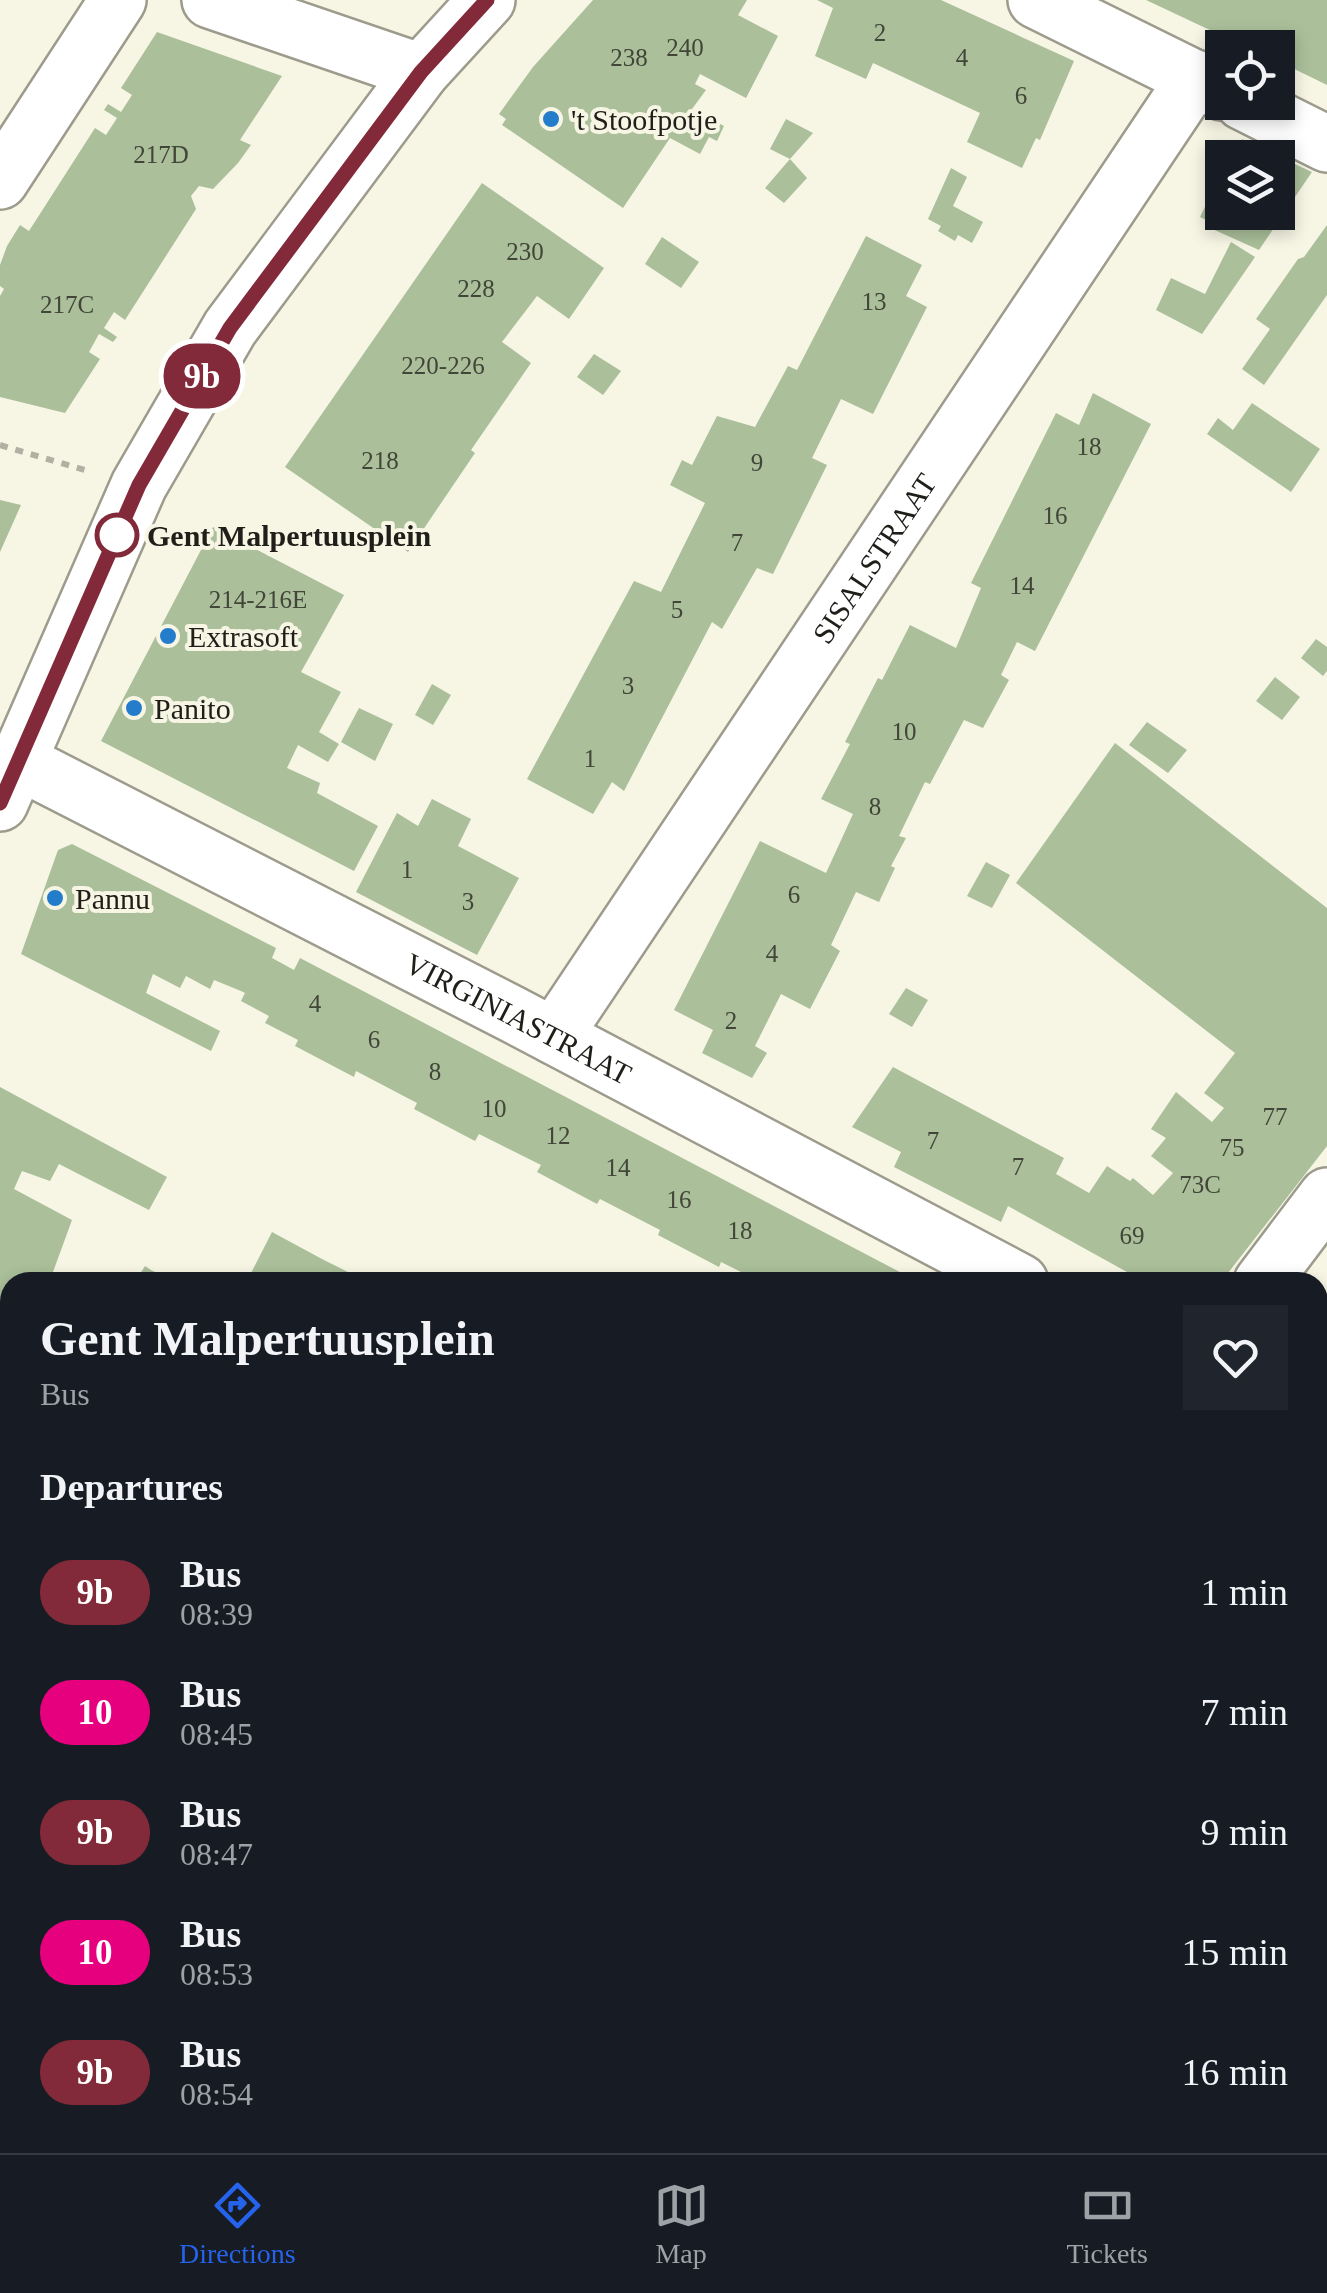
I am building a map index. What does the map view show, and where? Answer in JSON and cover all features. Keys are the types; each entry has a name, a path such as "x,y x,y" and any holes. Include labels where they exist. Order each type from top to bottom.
{"street":[{"path":"0,181 118,0"},
{"path":"210,0 421,72"},
{"path":"8,782 139,485 230,328 421,72 487,0"},
{"path":"1036,0 1205,83"},
{"name":"SISALSTRAAT","path":"554,1036 1205,91"},
{"path":"1279,120 1327,144"},
{"name":"VIRGINIASTRAAT","path":"8,782 554,1036 1001,1272"},
{"path":"1270,1272 1327,1196"}],"path":[{"path":"0,445 139,485"}],"building":[{"path":"593,0 747,0 738,15 778,36 746,98 700,74 695,84 706,90 692,109 724,126 717,141 709,137 700,154 670,138 623,208 502,125 506,119 499,114 533,67"},
{"path":"817,0 941,0 1074,61 1040,140 1036,138 1022,168 967,142 980,113 873,63 866,79 815,56 833,8"},
{"path":"1146,0 1327,0 1327,85 1295,69 1295,30 1210,30"},
{"path":"157,32 282,76 240,140 251,145 213,189 199,186 191,196 196,209 125,320 114,312 104,328 117,337 113,342 99,334 89,352 100,359 65,413 0,397 0,296 4,289 0,286 0,265 7,246 20,225 29,231 95,128 106,135 117,118 104,110 108,104 121,112 132,95 121,88"},
{"path":"786,119 813,133 790,159 770,149"},
{"path":"790,159 807,178 784,203 765,188"},
{"path":"1295,164 1312,172 1295,197"},
{"path":"951,168 967,177 953,206 983,222 972,243 958,235 955,241 928,219"},
{"path":"482,183 604,268 569,319 537,296 502,342 531,363 408,552 285,467"},
{"path":"1327,225 1327,295 1264,385 1242,369 1270,329 1256,319"},
{"path":"1215,230 1273,230 1259,250"},
{"path":"866,236 922,265 906,296 927,307 873,414 841,399 812,458 827,465 773,574 757,568 722,629 712,622 624,791 612,782 593,814 527,779 634,581 661,592 705,503 670,485 682,460 692,465 717,416 755,427 788,366 797,370"},
{"path":"662,237 699,262 681,288 645,264"},
{"path":"1231,242 1255,257 1202,334 1156,310 1171,278 1205,294"},
{"path":"594,354 621,371 603,395 577,377"},
{"path":"1093,393 1151,424 1035,651 1017,642 1001,675 1009,680 983,728 964,720 930,784 925,782 899,836 906,838 879,902 856,892 831,945 840,951 810,1009 781,994 755,1046 767,1053 752,1078 702,1053 713,1030 674,1010 760,841 826,873 853,814 821,799 878,678 882,680 910,625 956,648 981,588 971,583 1056,413 1079,425"},
{"path":"1252,403 1320,449 1291,492 1207,434 1218,418 1233,430"},
{"path":"0,500 21,505 0,552"},
{"path":"213,527 344,595 301,672 341,692 319,732 339,744 328,762 298,745 287,768 320,783 317,793 378,826 354,871 101,741"},
{"path":"1316,639 1327,647 1327,671 1323,676 1301,658"},
{"path":"1275,677 1300,697 1282,720 1256,701"},
{"path":"432,684 451,695 433,725 415,715"},
{"path":"359,708 393,724 375,761 341,742"},
{"path":"1147,722 1187,750 1168,773 1129,745"},
{"path":"1115,743 1327,908 1327,1146 1229,1272 1127,1272 1008,1206 1001,1222 894,1167 901,1152 852,1127 893,1067 1064,1158 1056,1174 1089,1193 1107,1166 1130,1181 1133,1178 1153,1195 1173,1173 1151,1156 1166,1138 1151,1129 1176,1092 1212,1122 1224,1108 1204,1093 1235,1053 1016,883"},
{"path":"432,799 471,819 458,846 519,878 477,955 356,892 397,813 418,826"},
{"path":"72,844 276,948 272,958 294,970 300,958 900,1272 741,1272 721,1262 719,1267 658,1235 660,1230 600,1199 597,1204 537,1172 541,1165 479,1134 475,1141 414,1109 417,1103 356,1071 354,1077 295,1046 298,1040 265,1023 269,1016 241,1001 245,993 214,980 210,989 186,976 180,988 153,974 146,993 220,1031 211,1051 21,954 58,850"},
{"path":"986,862 1010,875 992,908 967,896"},
{"path":"906,988 928,1000 912,1027 889,1014"},
{"path":"0,1087 167,1177 149,1210 59,1164 50,1181 22,1171 14,1189 72,1220 53,1272 0,1272"},
{"path":"272,1232 348,1272 252,1272"}],"bus line":[{"name":"9b","path":"0,803 139,485 230,328 421,72 487,0"}],"place":[{"name":"'t Stoofpotje","path":"551,119"},
{"name":"Gent Malpertuusplein","path":"117,535"},
{"name":"Extrasoft","path":"168,636"},
{"name":"Panito","path":"134,708"},
{"name":"Pannu","path":"55,898"}]}
